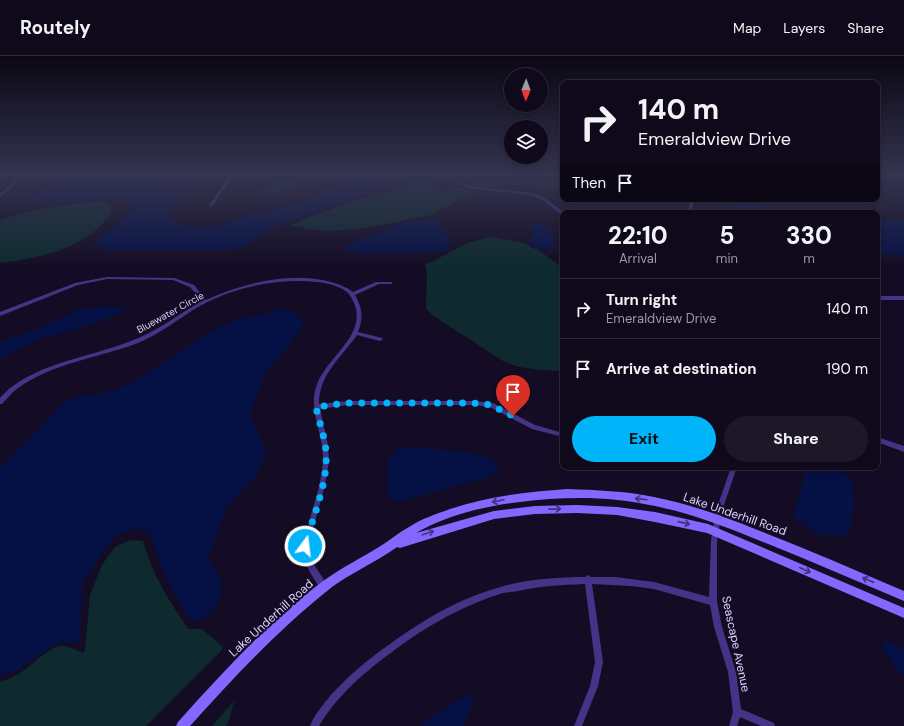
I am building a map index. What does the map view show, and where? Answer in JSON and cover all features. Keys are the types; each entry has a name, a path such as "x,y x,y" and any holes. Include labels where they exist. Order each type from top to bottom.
{"street":[{"path":"0,314 77,284 107,278 174,279 192,286 204,302"},
{"name":"Bluewater Circle","path":"0,402 15,387 49,369 101,354 139,340 204,302 245,287 302,279 325,281 342,287 353,294"},
{"path":"324,587 310,567 305,546 323,486 325,470 326,452 316,407 317,388 324,374 357,333 361,319 360,308 353,294 378,283 390,283"},
{"path":"880,298 904,298"},
{"path":"357,333 380,339"},
{"path":"316,407 347,403 474,403 491,405 534,427 560,434"},
{"path":"880,440 904,449"},
{"name":"Seascape Avenue","path":"733,470 718,519 714,540 713,602 718,627 732,672 737,712 734,726"},
{"name":"Lake Underhill Road","path":"182,726 248,654 324,587 421,525 457,510 501,500 538,495 580,494 654,501 718,519 904,596"},
{"name":"Lake Underhill Road","path":"391,545 494,515 535,510 577,509 617,511 655,516 716,532 904,613"},
{"path":"314,726 320,716 346,685 377,658 415,630 458,606 500,590 543,582 588,579 647,584 713,602"},
{"path":"578,726 594,686 598,662 588,579"},
{"path":"737,712 772,726"}],"green space":[{"path":"61,206 110,206 111,210 108,218 94,232 70,246 42,256 0,263 0,220"},
{"path":"339,206 448,206 431,215 368,228 327,231 290,225"},
{"path":"492,237 524,243 537,249 560,266 560,371 519,367 503,361 432,315 426,308 427,271 425,265 470,242"},
{"path":"130,540 143,541 156,576 188,629 202,629 223,647 220,652 146,726 0,726 0,681 17,675 55,647 62,646 72,648 83,653 85,650 90,595 102,565 115,547"},
{"path":"234,701 226,726 212,726"}],"shaded area":[{"path":"132,206 174,206 170,216 174,220 182,225 207,227 284,206 331,206 279,225 245,246 233,250 104,250 96,245 101,236 131,213"},
{"path":"728,206 760,206 763,210 725,210"},
{"path":"434,220 440,223 451,243 443,252 357,253 349,252 345,247 396,225 411,221"},
{"path":"880,220 904,220 904,255 880,254"},
{"path":"536,221 541,223 552,233 554,247 551,249 534,249 530,247 533,224"},
{"path":"94,307 120,307 126,309 125,311 99,322 37,340 0,360 0,342 32,331 79,310"},
{"path":"286,309 300,316 303,327 264,375 250,415 267,454 252,481 227,506 208,558 218,574 222,589 216,606 208,615 198,622 189,618 165,577 150,534 137,528 113,537 83,582 79,642 56,643 17,671 0,675 0,469 64,402 80,396 102,394 130,384 202,337 233,320"},
{"path":"407,447 468,452 493,459 500,471 489,477 399,502 389,498 387,482 388,460 397,449"},
{"path":"806,470 839,470 853,481 854,507 849,534 831,536 818,534 793,516"},
{"path":"884,640 904,648 904,677 884,651"},
{"path":"469,694 475,698 463,726 421,726 430,717"}],"route":[{"path":"305,546 323,486 325,470 326,452 316,407 347,403 474,403 491,405 513,416"}]}
